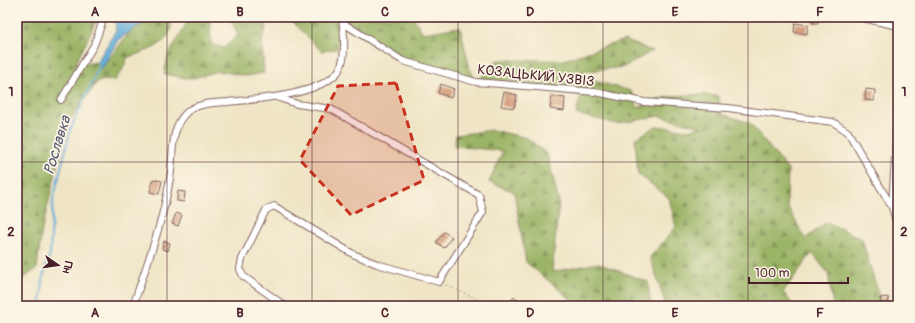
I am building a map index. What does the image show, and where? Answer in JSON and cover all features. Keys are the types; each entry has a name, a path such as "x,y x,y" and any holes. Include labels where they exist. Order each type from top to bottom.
{"street":[{"path":"61,100 94,45 104,17"},
{"path":"858,17 898,26"},
{"path":"133,306 158,231 170,178 175,131 187,112 204,104 276,97 320,85 338,72 344,52 342,20"},
{"name":"КОЗАЦЬКИЙ УЗВІЗ","path":"342,20 403,61 476,82 595,92 644,102 728,108 833,122 848,132 892,207"},
{"path":"276,97 297,104 332,109 479,195 483,212 439,282 377,264 353,254 274,206 266,210 242,259 240,269 243,276 285,306"},
{"path":"898,110 892,207 898,228"}],"path":[{"path":"439,282 484,302 488,306"}],"highlighted area":[{"path":"396,83 424,180 351,215 300,160 338,86"}],"green space":[{"path":"17,17 89,17 97,19 75,65 97,62 102,68 132,29 151,17 171,17 171,26 169,34 158,45 144,52 128,57 122,71 114,81 105,80 97,82 68,123 42,229 37,268 17,284"},
{"path":"190,17 210,19 211,44 224,48 238,35 229,17 269,17 262,42 264,73 247,76 218,71 190,79 164,74 168,56"},
{"path":"292,17 336,17 339,30 338,49 321,51 293,22"},
{"path":"346,17 413,17 423,33 460,27 470,69 476,82 403,61 348,25"},
{"path":"624,40 652,51 624,67 579,72 584,78 631,91 638,108 668,97 687,95 718,96 722,114 750,123 788,170 787,205 805,239 827,222 862,239 882,306 833,306 828,273 812,253 783,292 794,306 666,306 650,257 676,227 669,198 638,174 635,139 656,126 687,130 702,127 660,116 617,124 576,114 581,95 528,84 480,79 497,60 564,60"},
{"path":"492,130 527,138 547,154 559,202 552,272 598,263 648,282 651,306 579,306 526,262 514,192 489,182 503,151 454,146 456,135"}],"water":[{"path":"119,17 151,17 118,40 102,69 97,62 116,30 115,21"}],"building":[{"path":"813,17 818,17 818,23 812,23"},
{"path":"795,23 808,25 807,34 794,32"},
{"path":"441,84 454,89 451,98 438,93"},
{"path":"866,89 875,90 874,101 865,100"},
{"path":"504,92 517,95 514,108 501,106"},
{"path":"552,96 565,98 564,111 550,109"},
{"path":"153,179 162,181 159,194 150,192"},
{"path":"178,191 185,192 184,202 177,201"},
{"path":"176,213 182,215 178,226 172,224"},
{"path":"444,232 452,237 444,248 436,242"},
{"path":"164,241 170,243 168,251 162,249"},
{"path":"514,297 525,306 506,306"},
{"path":"888,297 889,306 881,306 880,298"}],"waterway":[{"name":"Рославка","path":"41,302 43,277 50,254 53,200 71,128 101,63"}]}
